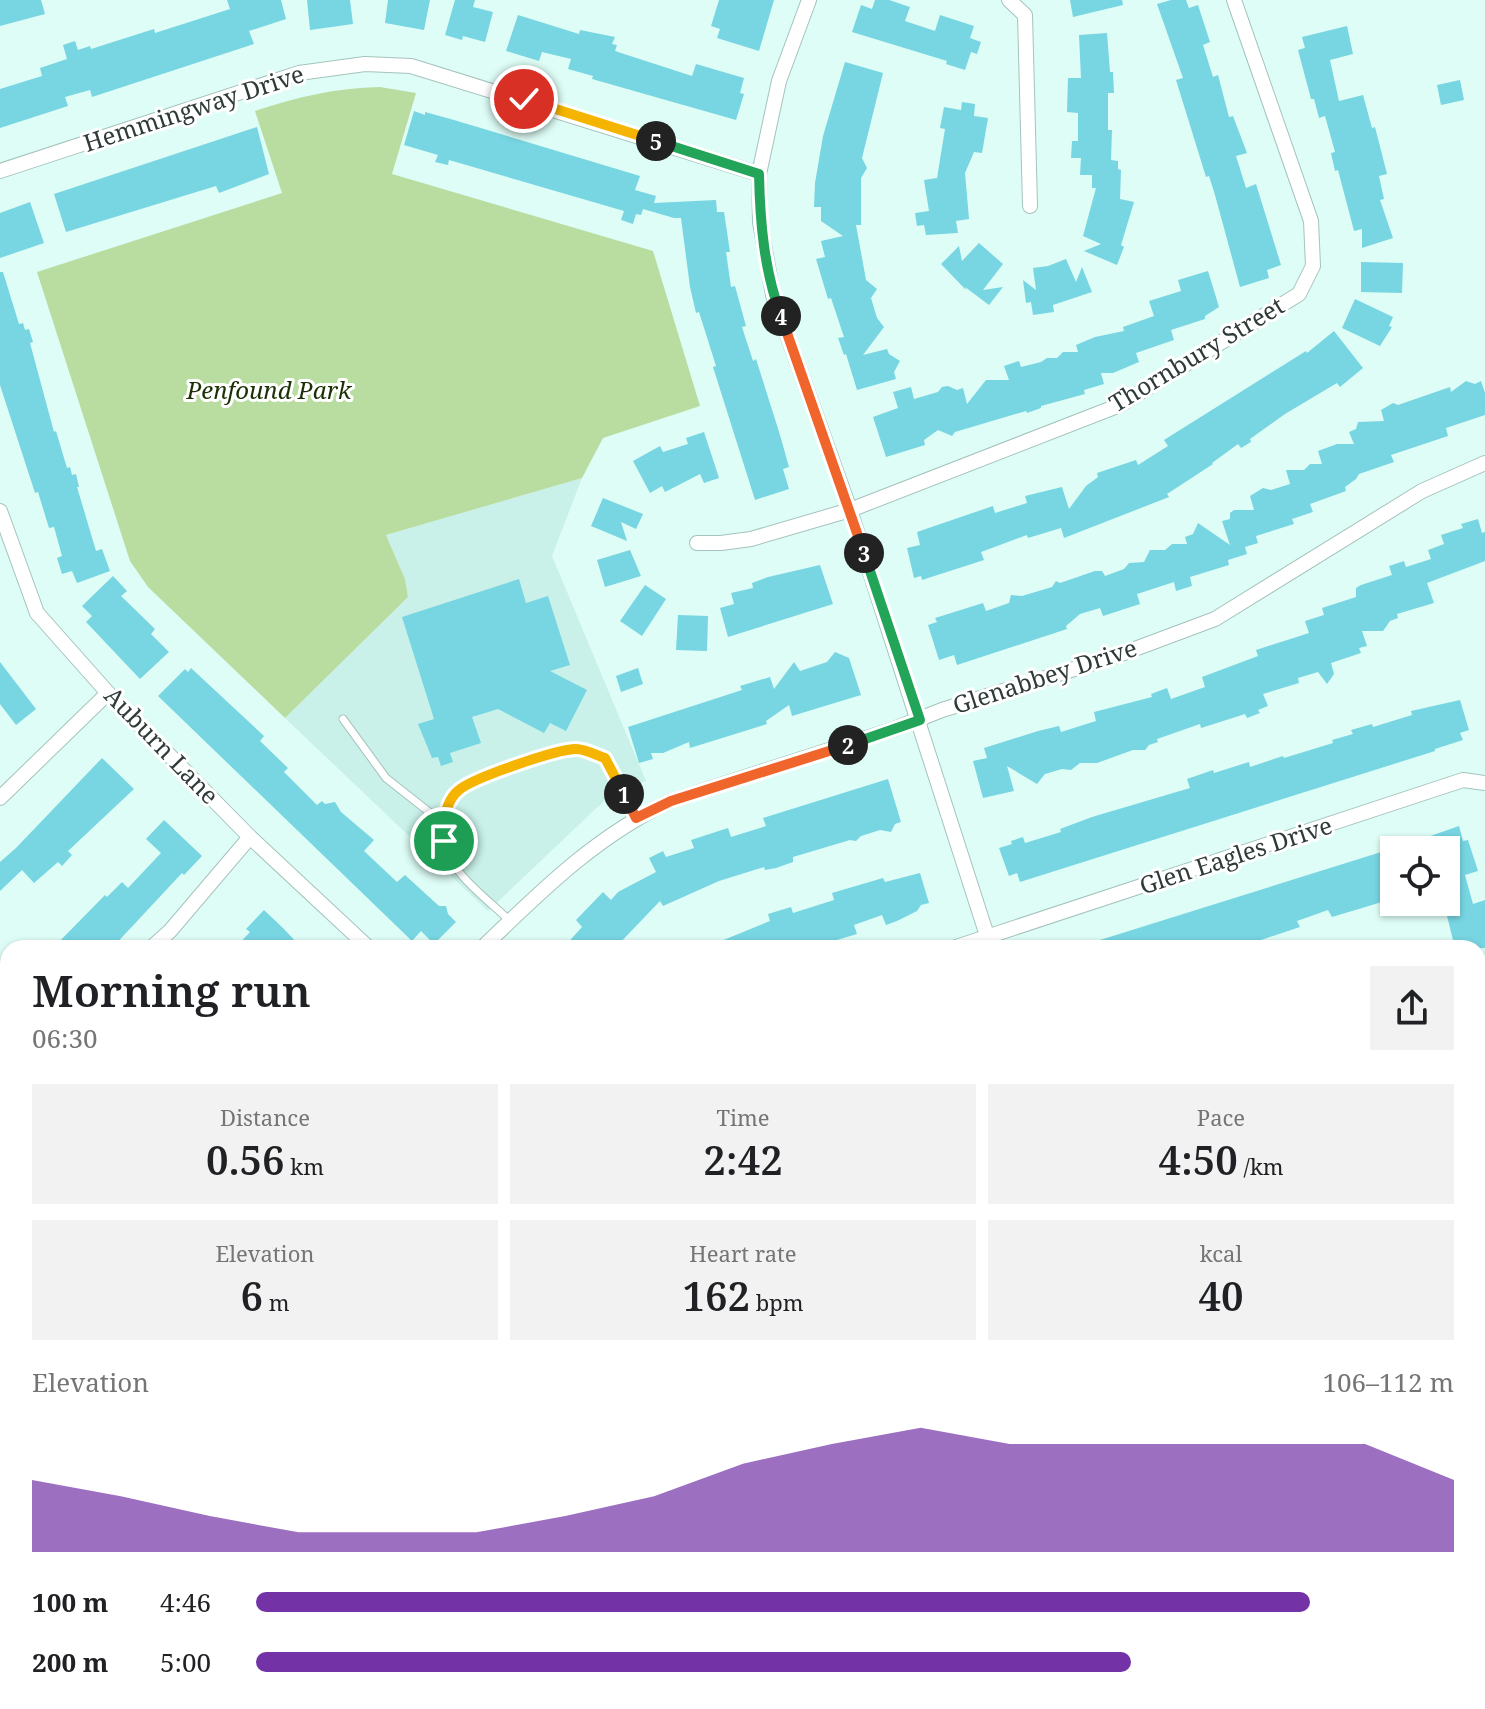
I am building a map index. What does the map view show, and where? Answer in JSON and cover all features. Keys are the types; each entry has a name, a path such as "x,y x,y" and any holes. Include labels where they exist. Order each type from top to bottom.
{"street":[{"path":"809,0 779,81 759,174 760,222 773,295 850,510 920,720 988,940"},
{"path":"1009,0 1025,15 1030,206"},
{"name":"Thornbury Street","path":"697,543 751,539 850,510 1120,405 1299,294 1313,266 1311,221 1234,0"},
{"name":"Hemmingway Drive","path":"0,171 299,73 365,64 411,66 759,174"},
{"name":"Glenabbey Drive","path":"490,940 556,876 636,818 671,801 920,720 942,710 1116,656 1215,619 1422,491 1485,463"},
{"name":"Auburn Lane","path":"0,511 37,613 108,693 250,837 360,940"},
{"path":"0,798 108,693"},
{"name":"Glen Eagles Drive","path":"998,940 1463,780 1485,783"},
{"path":"160,940 250,837"}],"lane":[{"path":"343,719 386,778 443,823"},
{"path":"510,921 452,864 444,841 443,823 450,803 460,789 546,753 578,749 605,758 636,818"}],"shaded area":[{"path":"582,478 552,556 646,781 605,800 488,911 285,718 408,597 405,579 386,535"}],"green space":[{"name":"Penfound Park","path":"380,87 416,93 392,174 653,251 700,406 603,438 582,478 386,535 405,579 408,597 285,718 148,587 130,561 37,272 282,193 255,111 316,94"}],"building":[{"path":"0,0 41,0 45,14 0,26"},
{"path":"227,0 281,0 286,19 249,31 254,44 92,97 90,90 65,97 68,106 0,128 0,89 42,76 40,68 67,59 63,45 75,41 78,50 90,46 91,49 154,29 155,33 230,9"},
{"path":"307,0 350,0 353,24 310,30"},
{"path":"388,0 430,0 424,30 385,23"},
{"path":"455,0 475,0 473,7 493,12 485,42 445,35"},
{"path":"719,0 774,0 759,51 717,38 720,29 711,26"},
{"path":"875,0 889,0 910,7 905,21 935,31 940,15 974,26 970,38 981,42 977,54 971,52 965,70 946,64 947,61 852,32 861,5 872,9"},
{"path":"1070,0 1122,0 1123,5 1073,17"},
{"path":"1186,0 1189,8 1198,5 1210,42 1203,45 1213,77 1218,75 1229,117 1233,116 1247,153 1236,156 1246,188 1256,184 1281,265 1267,270 1269,278 1240,287 1215,195 1209,176 1206,177 1176,80 1183,78 1157,4"},
{"path":"518,15 579,34 580,30 615,37 612,44 617,45 615,51 692,76 696,64 744,78 740,93 744,94 736,120 592,79 593,76 568,69 571,59 542,52 539,61 506,51"},
{"path":"1347,26 1353,54 1330,60 1339,101 1363,95 1372,128 1375,127 1387,174 1379,176 1384,199 1380,200 1393,238 1362,248 1362,229 1354,231 1338,170 1335,171 1331,153 1335,152 1325,116 1319,118 1314,99 1311,99 1298,50 1305,48 1302,37"},
{"path":"1107,33 1114,93 1108,93 1111,160 1118,161 1118,169 1121,170 1120,199 1134,202 1117,265 1084,251 1101,244 1083,236 1096,188 1092,188 1092,175 1080,175 1081,158 1071,158 1072,141 1078,141 1078,113 1067,112 1068,78 1081,78 1079,35"},
{"path":"845,62 883,73 862,158 867,168 861,178 861,225 856,225 866,280 877,289 871,298 877,318 884,327 863,355 887,349 900,361 894,372 896,379 857,390 838,338 844,337 816,259 825,257 821,241 843,236 821,221 821,207 814,207 823,136"},
{"path":"1460,80 1464,100 1441,105 1437,85"},
{"path":"962,102 975,104 974,116 988,118 982,153 974,152 965,173 969,219 956,221 958,233 926,235 924,225 917,226 915,213 929,211 924,180 937,178 945,129 940,128 944,107 961,110"},
{"path":"414,111 454,120 640,176 635,190 656,196 654,203 716,200 717,212 724,212 731,287 735,286 746,326 742,327 753,361 756,359 780,435 789,467 783,469 789,489 755,500 699,312 696,313 681,218 643,209 641,215 636,214 633,224 621,220 624,211 449,160 448,165 435,162 438,155 404,145"},
{"path":"257,127 269,174 219,193 216,186 66,232 54,194"},
{"path":"30,202 44,243 0,258 0,213"},
{"path":"979,243 1003,264 983,290 1003,287 989,305 965,287 966,290 941,264 959,246 962,261"},
{"path":"1066,259 1076,282 1082,267 1092,292 1053,305 1054,312 1033,315 1031,302 1026,303 1023,280 1036,290 1033,268"},
{"path":"1361,262 1403,263 1402,293 1361,292"},
{"path":"1208,271 1219,307 1205,319 1171,330 1174,340 1136,353 1139,362 1113,373 1101,373 1104,384 1084,390 1085,394 955,432 952,436 938,430 924,440 925,445 886,457 873,417 898,408 893,392 911,387 914,399 938,392 942,387 963,388 967,404 986,380 1009,380 1004,366 1019,361 1021,367 1047,358 1057,358 1063,352 1078,352 1076,345 1124,331 1123,327 1154,316 1149,301 1181,291 1178,280"},
{"path":"0,272 3,272 19,324 23,323 25,330 29,329 54,432 67,468 70,467 72,475 76,474 96,551 102,549 110,571 77,583 72,571 62,574 57,558 62,556 54,527 49,528 38,492 35,493 0,385"},
{"path":"1355,299 1393,317 1389,326 1392,327 1380,346 1342,328"},
{"path":"1334,331 1363,368 1340,387 1337,383 1285,414 1250,439 1251,442 1241,448 1238,444 1167,494 1169,497 1064,538 1061,528 1028,538 1027,535 981,552 984,560 922,580 921,576 914,578 907,548 920,545 917,532 993,506 995,513 1027,503 1025,496 1062,487 1069,509 1086,486 1098,477 1097,473 1136,460 1138,465 1168,446 1164,440 1307,353"},
{"path":"1466,381 1475,384 1481,381 1485,393 1485,415 1446,428 1448,436 1391,455 1394,462 1359,474 1345,487 1346,491 1310,504 1313,512 1292,519 1294,524 1256,536 1258,543 1245,547 1247,554 1228,560 1229,565 1190,577 1192,586 1176,591 1174,582 1137,594 1140,604 1103,616 1100,608 1080,614 1066,626 1067,629 957,665 954,655 939,660 928,625 937,622 935,618 983,603 986,611 1009,603 1011,595 1022,596 1052,587 1056,581 1060,583 1095,571 1102,571 1105,576 1124,569 1129,563 1144,562 1150,550 1165,550 1172,544 1187,544 1185,537 1193,534 1198,523 1230,545 1222,521 1230,519 1230,513 1234,510 1254,510 1250,496 1263,488 1271,490 1290,484 1286,470 1304,470 1310,464 1322,464 1318,451 1337,444 1354,444 1349,432 1356,429 1358,422 1384,421 1381,410 1393,403 1398,405 1450,387 1451,392"},
{"path":"704,432 719,478 704,483 700,474 665,492 662,486 650,493 633,461 660,446 663,452 688,444 686,438"},
{"path":"603,498 643,514 636,529 621,522 627,541 591,526"},
{"path":"1478,519 1482,533 1485,532 1485,561 1427,583 1434,603 1397,614 1398,618 1390,621 1383,631 1362,631 1367,646 1359,648 1361,653 1331,663 1334,674 1327,684 1318,672 1298,678 1299,683 1263,694 1268,706 1258,710 1260,713 1247,718 1245,714 1201,728 1200,724 1157,739 1158,742 1145,750 1133,750 1097,763 1080,763 1071,770 1045,774 1037,784 1007,766 1014,791 983,798 973,761 987,758 984,748 1038,731 1059,726 1061,732 1096,721 1094,712 1152,697 1151,694 1167,688 1171,699 1205,687 1202,677 1258,656 1256,650 1309,633 1305,621 1324,615 1322,608 1356,597 1356,588 1392,575 1389,566 1404,561 1406,567 1431,559 1428,550 1444,544 1441,535"},
{"path":"630,550 641,576 605,587 597,560"},
{"path":"820,565 833,604 728,637 720,608 734,604 731,593 753,588 752,583 768,577"},
{"path":"113,576 127,591 121,596 155,629 151,634 169,652 140,679 86,622 92,616 82,606"},
{"path":"519,579 526,603 548,596 570,665 550,671 587,690 566,731 550,723 544,733 498,709 472,717 481,743 450,753 453,762 441,766 438,757 432,758 418,724 434,719 402,617"},
{"path":"645,585 666,599 642,636 620,621"},
{"path":"678,615 708,616 707,651 676,650"},
{"path":"835,652 849,658 861,695 792,716 789,705 766,721 767,724 690,748 689,742 663,753 651,753 653,759 639,763 628,727 742,690 740,686 770,677 774,689 794,662 800,671 827,662"},
{"path":"0,662 36,709 16,725 0,704"},
{"path":"191,668 264,736 260,741 288,768 284,772 317,805 322,801 325,804 335,802 341,812 374,840 364,851 397,882 405,875 439,906 446,906 448,914 456,922 438,940 430,940 421,931 411,940 158,696 185,669 188,672"},
{"path":"638,668 643,684 621,692 616,676"},
{"path":"1460,700 1469,730 1460,733 1463,740 1435,751 1020,882 1017,873 1009,876 999,848 1023,837 1025,843 1061,832 1060,829 1092,817 1190,788 1187,779 1213,770 1214,773 1249,762 1250,767 1284,758 1333,743 1332,740 1353,734 1351,730 1372,724 1373,727 1412,715 1411,711"},
{"path":"102,758 134,789 68,851 72,855 62,866 58,862 34,883 22,870 0,891 0,862"},
{"path":"888,779 901,822 895,824 891,832 880,830 861,836 856,841 850,840 793,857 793,862 776,868 765,870 764,867 719,881 663,906 660,901 623,940 570,940 582,927 576,920 603,892 611,900 618,892 656,872 649,858 663,851 666,857 694,848 691,840 728,828 731,837 766,826 763,818"},
{"path":"164,820 202,856 119,940 61,940 105,895 107,897 122,882 128,888 161,853 146,839"},
{"path":"1459,826 1463,841 1468,840 1478,871 1465,875 1473,904 1485,900 1485,940 1453,940 1447,916 1460,916 1460,836 1430,836"},
{"path":"1380,852 1380,902 1332,917 1328,910 1297,921 1300,927 1261,940 1100,940"},
{"path":"920,873 929,903 886,925 882,915 854,925 857,934 837,940 724,940 770,921 768,914 791,907 793,913 834,900 832,893 883,878 885,882"},
{"path":"264,910 294,940 242,940 250,932 246,929"}],"route":[{"path":"444,841 443,823 450,803 460,789 546,753 578,749 605,758 636,818 671,801 920,720 850,510 773,295 760,222 759,174 524,99"}]}
